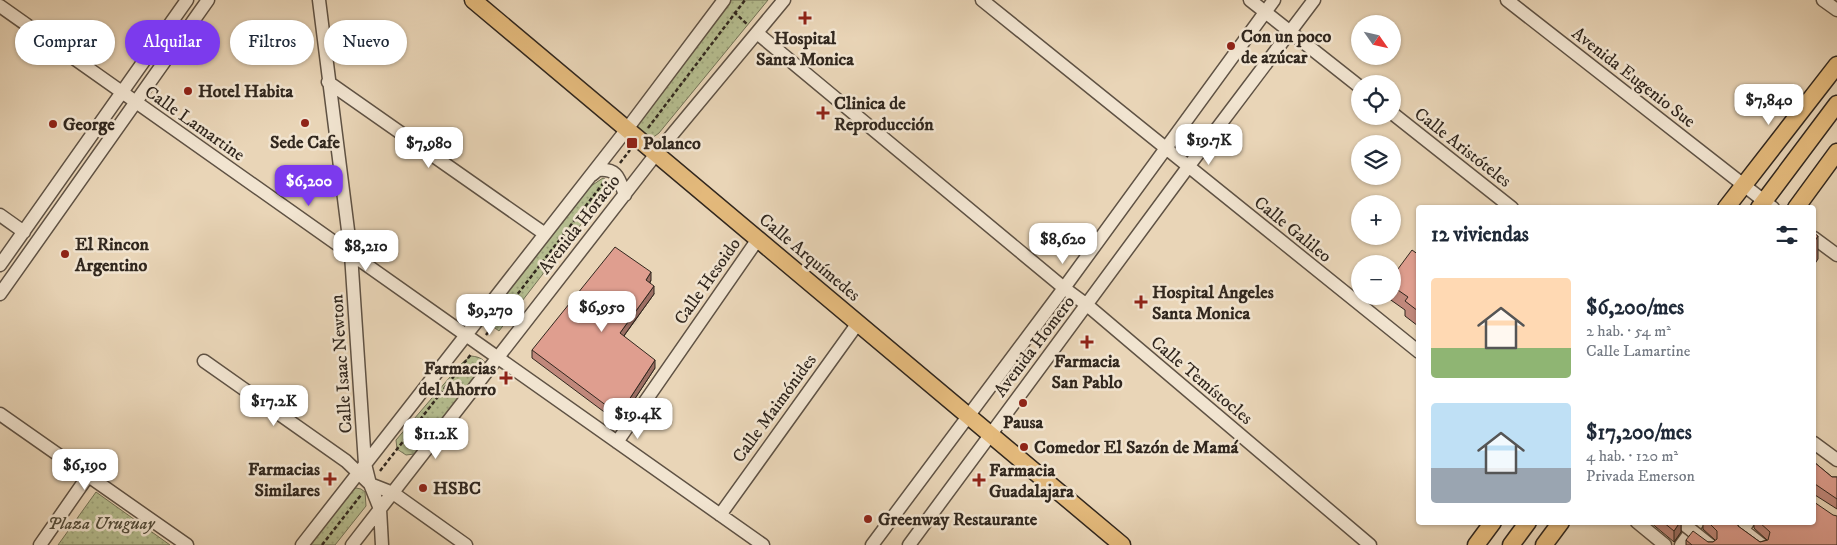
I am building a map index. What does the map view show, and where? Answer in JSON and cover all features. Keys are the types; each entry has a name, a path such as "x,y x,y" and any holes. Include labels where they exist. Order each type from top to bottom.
{"main road":[{"name":"Calle Arquímedes","path":"473,0 1122,545"},
{"path":"1728,205 1837,65"},
{"path":"1765,205 1837,104"},
{"path":"1798,205 1837,152"},
{"path":"1476,545 1491,525"},
{"path":"1511,545 1526,525"},
{"path":"1544,545 1559,525"}],"street":[{"path":"0,265 187,0"},
{"path":"0,294 208,0"},
{"name":"Calle Isaac Newton","path":"319,0 351,254 362,468"},
{"name":"Avenida Horacio","path":"302,545 591,175 633,134 723,0"},
{"name":"Avenida Horacio","path":"352,545 656,154 784,0"},
{"name":"Calle Galileo","path":"982,0 1416,350"},
{"path":"1250,0 1351,81"},
{"name":"Avenida Homero","path":"872,545 1064,288 1274,0"},
{"name":"Avenida Homero","path":"909,545 1188,167 1314,0"},
{"name":"Avenida Eugenio Sue","path":"1507,0 1743,184 1765,205"},
{"path":"1823,0 1837,10"},
{"name":"Calle Lamartine","path":"0,6 763,545"},
{"name":"Calle Temístocles","path":"757,33 1064,288 1087,305 1370,545"},
{"path":"328,82 546,234"},
{"name":"Calle Aristóteles","path":"1401,120 1508,205"},
{"path":"591,175 598,170 613,172 618,176 625,195"},
{"path":"0,215 24,232"},
{"name":"Calle Hesoido","path":"617,442 758,239"},
{"path":"1816,240 1837,256"},
{"name":"Calle Maimónides","path":"720,515 858,322"},
{"path":"204,361 362,468 380,509 382,545"},
{"path":"0,414 186,545"},
{"path":"1816,444 1837,460"},
{"path":"40,545 88,476"},
{"path":"370,484 392,493 466,545"},
{"path":"1641,525 1665,545"},
{"path":"1685,525 1710,545"},
{"path":"1681,545 1696,525"},
{"path":"1746,525 1743,530 1762,545"}],"path":[{"path":"723,0 757,33"},
{"path":"322,545 613,172 633,134 745,0"}],"green space":[{"path":"727,0 768,0 659,133 648,141 643,140 634,122"},
{"path":"603,178 610,182 609,188 499,331 483,319 588,188"},
{"path":"471,356 482,359 487,368 422,453 406,455 397,449 396,440 462,363"},
{"path":"356,488 365,492 366,506 335,545 307,545 350,490"},
{"name":"Plaza Uruguay","path":"96,492 170,545 58,545"}],"building":[{"path":"615,247 651,272 646,280 654,286 620,333 655,360 619,415 532,350"},
{"path":"1412,250 1416,253 1416,309 1405,301 1408,297 1401,292 1401,265"},
{"path":"1816,464 1832,477 1837,477 1837,499 1816,485"},
{"path":"1816,503 1837,516 1837,545 1692,545 1686,540 1693,531 1708,542 1713,542 1717,539 1717,531 1711,525 1738,525 1760,542 1768,540 1770,532 1762,525 1816,525"},
{"path":"1667,525 1678,525 1674,531"}],"place":[{"name":"Hospital Santa Monica","path":"805,18"},
{"name":"Con un poco de azúcar","path":"1231,46"},
{"name":"Hotel Habita","path":"188,91"},
{"name":"Clinica de Reproducción","path":"823,113"},
{"name":"Sede Cafe","path":"305,123"},
{"name":"George","path":"53,124"},
{"name":"Polanco","path":"632,143"},
{"name":"El Rincon Argentino","path":"65,254"},
{"name":"Hospital Angeles Santa Monica","path":"1141,302"},
{"name":"Farmacia San Pablo","path":"1087,342"},
{"name":"Farmacias del Ahorro","path":"506,378"},
{"name":"Pausa","path":"1023,403"},
{"name":"Comedor El Sazón de Mamá","path":"1024,447"},
{"name":"Farmacias Similares","path":"330,479"},
{"name":"Farmacia Guadalajara","path":"979,480"},
{"name":"HSBC","path":"423,488"},
{"name":"Greenway Restaurante","path":"868,519"}]}
